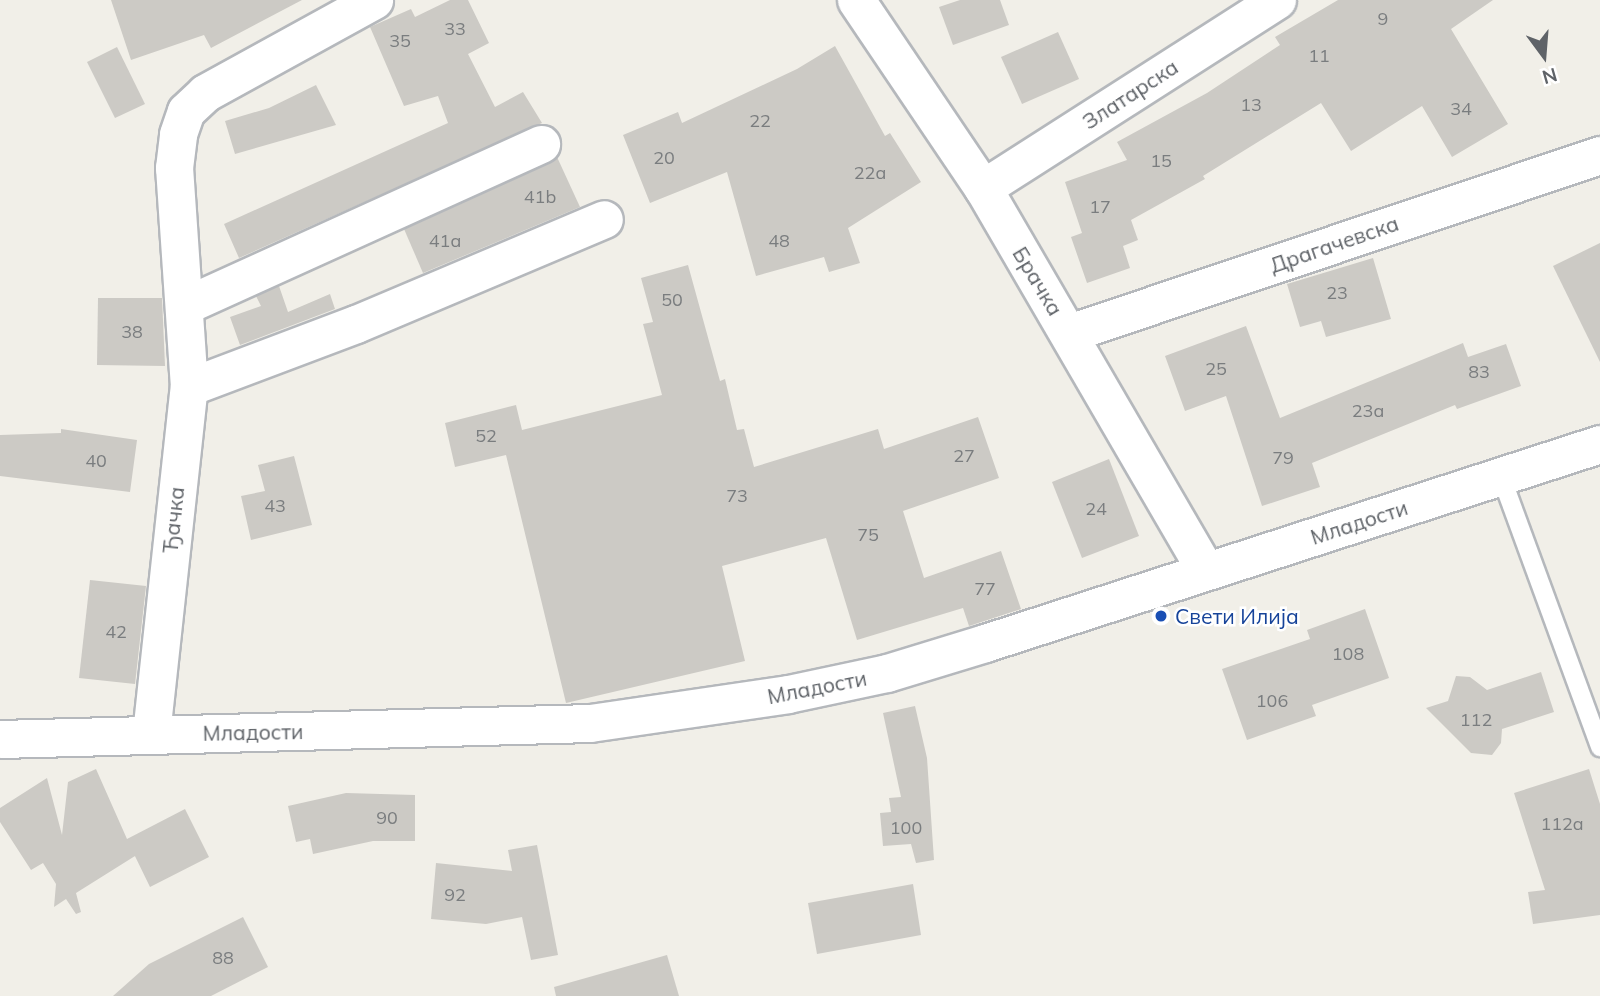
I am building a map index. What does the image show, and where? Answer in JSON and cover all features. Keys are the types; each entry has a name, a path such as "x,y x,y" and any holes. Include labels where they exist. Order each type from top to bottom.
{"street":[{"name":"Ђачка","path":"151,734 189,387 186,305 174,168 178,134 186,111 230,76 374,0"},
{"name":"Брачка","path":"856,0 983,188 1206,571"},
{"name":"Златарска","path":"983,188 1277,0"},
{"path":"186,305 541,144"},
{"name":"Драгачевска","path":"1069,333 1600,155"},
{"path":"189,387 356,324 604,219"},
{"name":"Младости","path":"0,739 562,724 686,711 887,673 1600,444"}],"lane":[{"path":"1501,476 1600,747"}],"building":[{"path":"111,0 302,0 211,48 204,35 131,60"},
{"path":"450,0 468,0 489,43 468,54 495,107 523,92 542,123 239,258 224,224 448,123 438,96 404,106 370,27 411,9 415,17"},
{"path":"960,0 1000,0 1009,25 953,45 939,7"},
{"path":"1338,0 1493,0 1451,29 1508,124 1452,157 1422,106 1351,151 1321,103 1203,176 1205,179 1131,220 1138,240 1123,246 1130,268 1087,283 1071,237 1082,233 1065,182 1127,160 1117,142 1207,93 1280,45 1275,37"},
{"path":"1058,32 1079,79 1022,104 1001,57"},
{"path":"835,46 885,136 890,133 921,182 848,228 860,263 829,272 824,257 756,276 727,172 650,203 623,135 678,112 682,123 797,69"},
{"path":"117,47 145,104 115,118 87,62"},
{"path":"316,85 336,125 235,154 225,121 269,108"},
{"path":"557,157 580,207 423,273 404,229"},
{"path":"1600,243 1600,362 1553,266"},
{"path":"1373,258 1391,319 1326,337 1321,321 1300,327 1287,284"},
{"path":"688,265 720,381 725,379 737,430 744,429 754,467 878,429 884,449 978,417 999,478 903,511 924,578 1001,551 1021,609 969,626 963,608 857,640 826,538 722,566 745,661 566,703 506,455 455,467 445,423 516,405 522,430 662,395 643,324 653,322 641,278"},
{"path":"279,286 288,312 330,294 335,309 240,345 230,317 261,306 256,296"},
{"path":"98,298 162,298 165,366 97,365"},
{"path":"1246,326 1280,418 1463,343 1468,357 1506,344 1521,386 1457,409 1455,405 1312,463 1320,487 1262,506 1226,396 1185,411 1165,356"},
{"path":"61,429 137,440 130,492 0,476 0,435 61,433"},
{"path":"294,456 312,525 251,540 241,496 265,491 258,465"},
{"path":"1109,459 1139,536 1082,558 1052,482"},
{"path":"90,580 146,586 135,684 79,678"},
{"path":"1365,609 1389,678 1312,705 1316,716 1247,740 1222,669 1310,639 1307,630"},
{"path":"1541,672 1554,712 1502,729 1501,743 1492,755 1471,753 1426,708 1448,701 1456,676 1470,677 1487,690"},
{"path":"915,706 927,758 934,860 916,863 911,844 883,846 880,813 891,812 889,798 901,797 883,713"},
{"path":"96,769 127,839 185,809 209,857 150,887 135,856 76,893 81,912 76,914 66,899 54,907 56,884 43,863 31,870 0,822 0,808 47,778 62,835 68,782"},
{"path":"1589,769 1600,804 1600,915 1533,924 1528,892 1545,890 1514,793"},
{"path":"346,793 415,795 415,841 373,841 313,854 310,839 296,842 288,806"},
{"path":"537,845 558,955 531,960 522,917 486,924 431,919 436,863 512,871 508,850"},
{"path":"913,884 921,935 817,954 808,903"},
{"path":"243,917 268,967 211,996 113,996 149,964"},
{"path":"667,955 679,996 556,996 554,987"}],"place":[{"name":"Свети Илија","path":"1161,616"}]}
